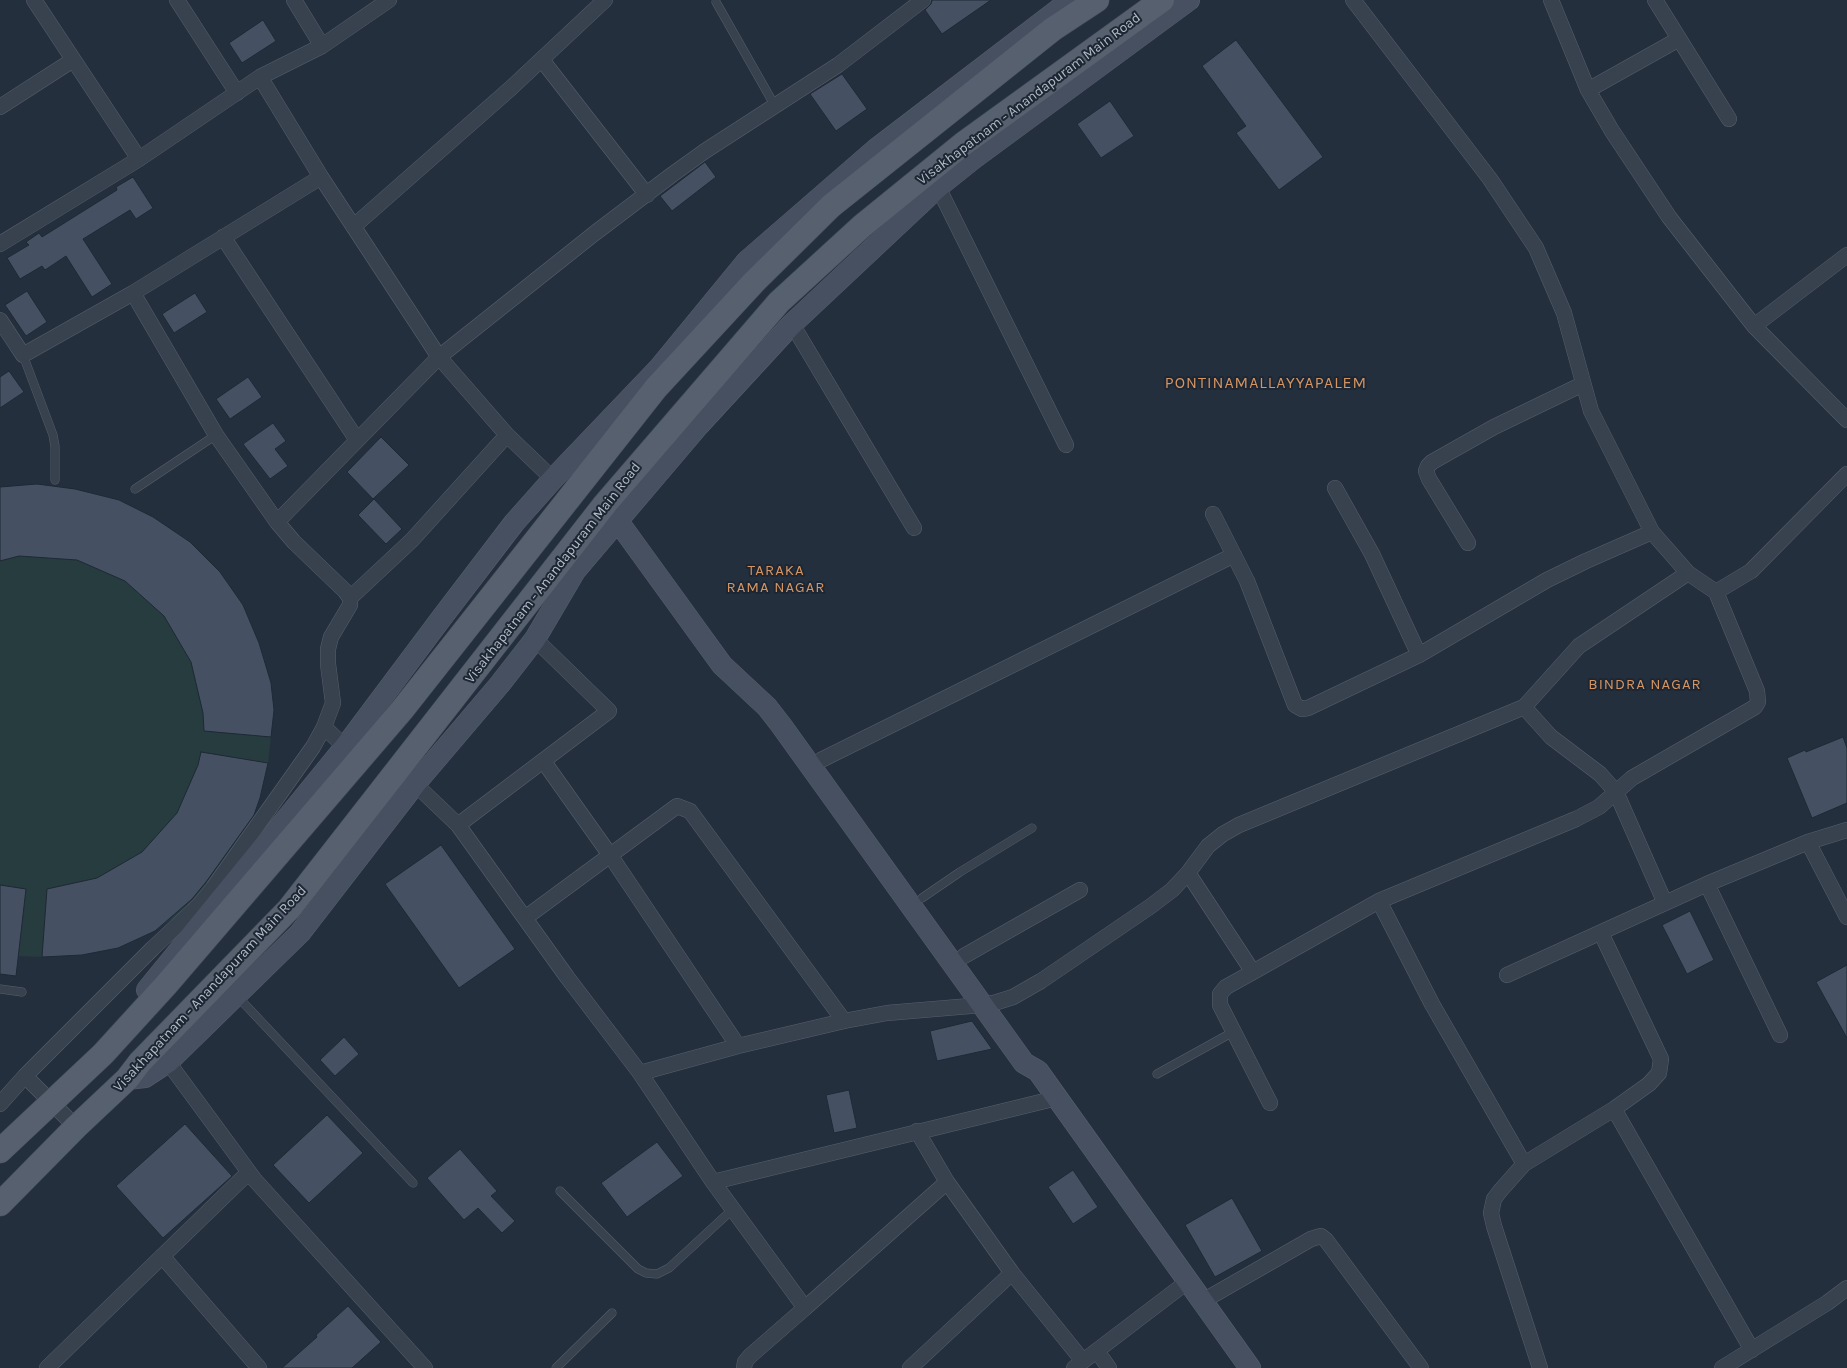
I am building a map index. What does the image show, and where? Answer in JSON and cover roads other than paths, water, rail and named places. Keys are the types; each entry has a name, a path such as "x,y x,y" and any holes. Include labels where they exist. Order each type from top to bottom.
{"main road":[{"path":"0,1151 103,1054 166,985 402,710 656,388 755,281 831,206 1053,29 1097,0"},
{"name":"Visakhapatnam - Anandapuram Main Road","path":"0,1204 126,1079 140,1062 289,910 605,504 778,302 862,226 963,144 1162,0"}],"street":[{"path":"34,0 138,159"},
{"path":"177,0 237,93"},
{"path":"294,0 322,46"},
{"path":"0,244 138,159 260,77 322,46 389,0"},
{"path":"354,226 542,60 605,0"},
{"path":"277,522 439,357 595,233 705,151 838,65 923,0"},
{"path":"103,1054 121,1021 345,747 514,523 553,479 660,367 747,261 876,149 1071,0"},
{"path":"126,1079 145,1077 168,1062 300,933 415,784 500,684 535,639 575,571 699,425 792,324 938,187 972,159 1189,0"},
{"path":"1270,1103 1220,1005 1220,994 1226,987 1379,901 1576,819 1599,807 1632,778 1750,711 1758,702 1757,691 1716,592 1688,573 1652,532 1591,411 1564,313 1536,248 1490,178 1353,0"},
{"path":"1552,0 1588,90 1612,131 1669,217 1754,326 1847,420"},
{"path":"1655,0 1728,119"},
{"path":"1588,90 1679,39"},
{"path":"0,107 73,60"},
{"path":"542,60 647,194"},
{"path":"260,77 321,177 439,357 507,435 553,479"},
{"path":"0,320 23,355 133,293 321,177"},
{"path":"938,187 1066,444"},
{"path":"223,237 357,440"},
{"path":"1754,326 1847,255"},
{"path":"0,1104 25,1076 213,888 313,747 324,727 332,703 328,649 331,637 350,605 350,598 294,542 277,522 216,435 133,293"},
{"path":"792,324 914,528"},
{"path":"1468,544 1429,479 1426,471 1428,466 1494,427 1583,384"},
{"path":"350,598 412,540 507,435"},
{"path":"1716,592 1751,571 1847,474"},
{"path":"1335,488 1372,554 1420,655"},
{"path":"1213,514 1247,580 1295,705 1302,709 1308,708 1420,655 1548,580 1586,560 1652,532"},
{"path":"622,515 730,653 780,702 964,956 1024,1064 1038,1071 1201,1302 1250,1368"},
{"path":"622,515 722,665 767,707 990,1004"},
{"path":"821,760 1234,555"},
{"path":"640,1073 738,1046 844,1021 888,1013 990,1004 1012,997 1041,980 1172,890 1188,873 1208,846 1223,834 1239,825 1524,707 1579,646 1688,573"},
{"path":"458,825 610,711 535,639"},
{"path":"1524,707 1551,737 1600,774 1616,792 1665,903"},
{"path":"324,727 345,747"},
{"path":"544,762 610,855 738,1046"},
{"path":"415,784 458,825 566,977 640,1073 713,1182 805,1308"},
{"path":"524,918 677,806 690,811 844,1021"},
{"path":"1507,975 1707,884 1808,842 1847,830"},
{"path":"1808,842 1847,917"},
{"path":"1188,873 1253,972"},
{"path":"1707,884 1780,1035"},
{"path":"964,956 1080,890"},
{"path":"1379,901 1432,1004 1524,1164"},
{"path":"1540,1368 1494,1226 1492,1213 1494,1199 1524,1164 1614,1109 1650,1084 1659,1073 1661,1060 1601,933"},
{"path":"168,1062 249,1172 425,1368"},
{"path":"25,1076 76,1127"},
{"path":"713,1182 1057,1098"},
{"path":"1614,1109 1752,1350"},
{"path":"917,1131 947,1182 1078,1365 1187,1282"},
{"path":"47,1368 249,1172"},
{"path":"744,1368 745,1362 750,1356 947,1182"},
{"path":"1201,1302 1311,1239 1321,1236 1326,1240 1421,1368"},
{"path":"162,1256 259,1368"},
{"path":"910,1368 1012,1273"},
{"path":"1722,1368 1827,1303 1847,1288"},
{"path":"1097,1351 1109,1368"}],"lane":[{"path":"716,2 775,106"},
{"path":"23,355 53,435 55,446 55,480"},
{"path":"135,489 216,435"},
{"path":"922,898 960,872 1032,828"},
{"path":"0,989 22,992"},
{"path":"236,996 413,1183"},
{"path":"1157,1074 1233,1032"},
{"path":"560,1191 638,1269 646,1273 657,1274 669,1268 733,1209"},
{"path":"556,1368 612,1313"}],"district":[{"name":"PONTINAMALLAYYAPALEM","path":"1266,383"},
{"name":"TARAKA RAMA NAGAR","path":"776,580"},
{"name":"BINDRA NAGAR","path":"1645,685"}]}
